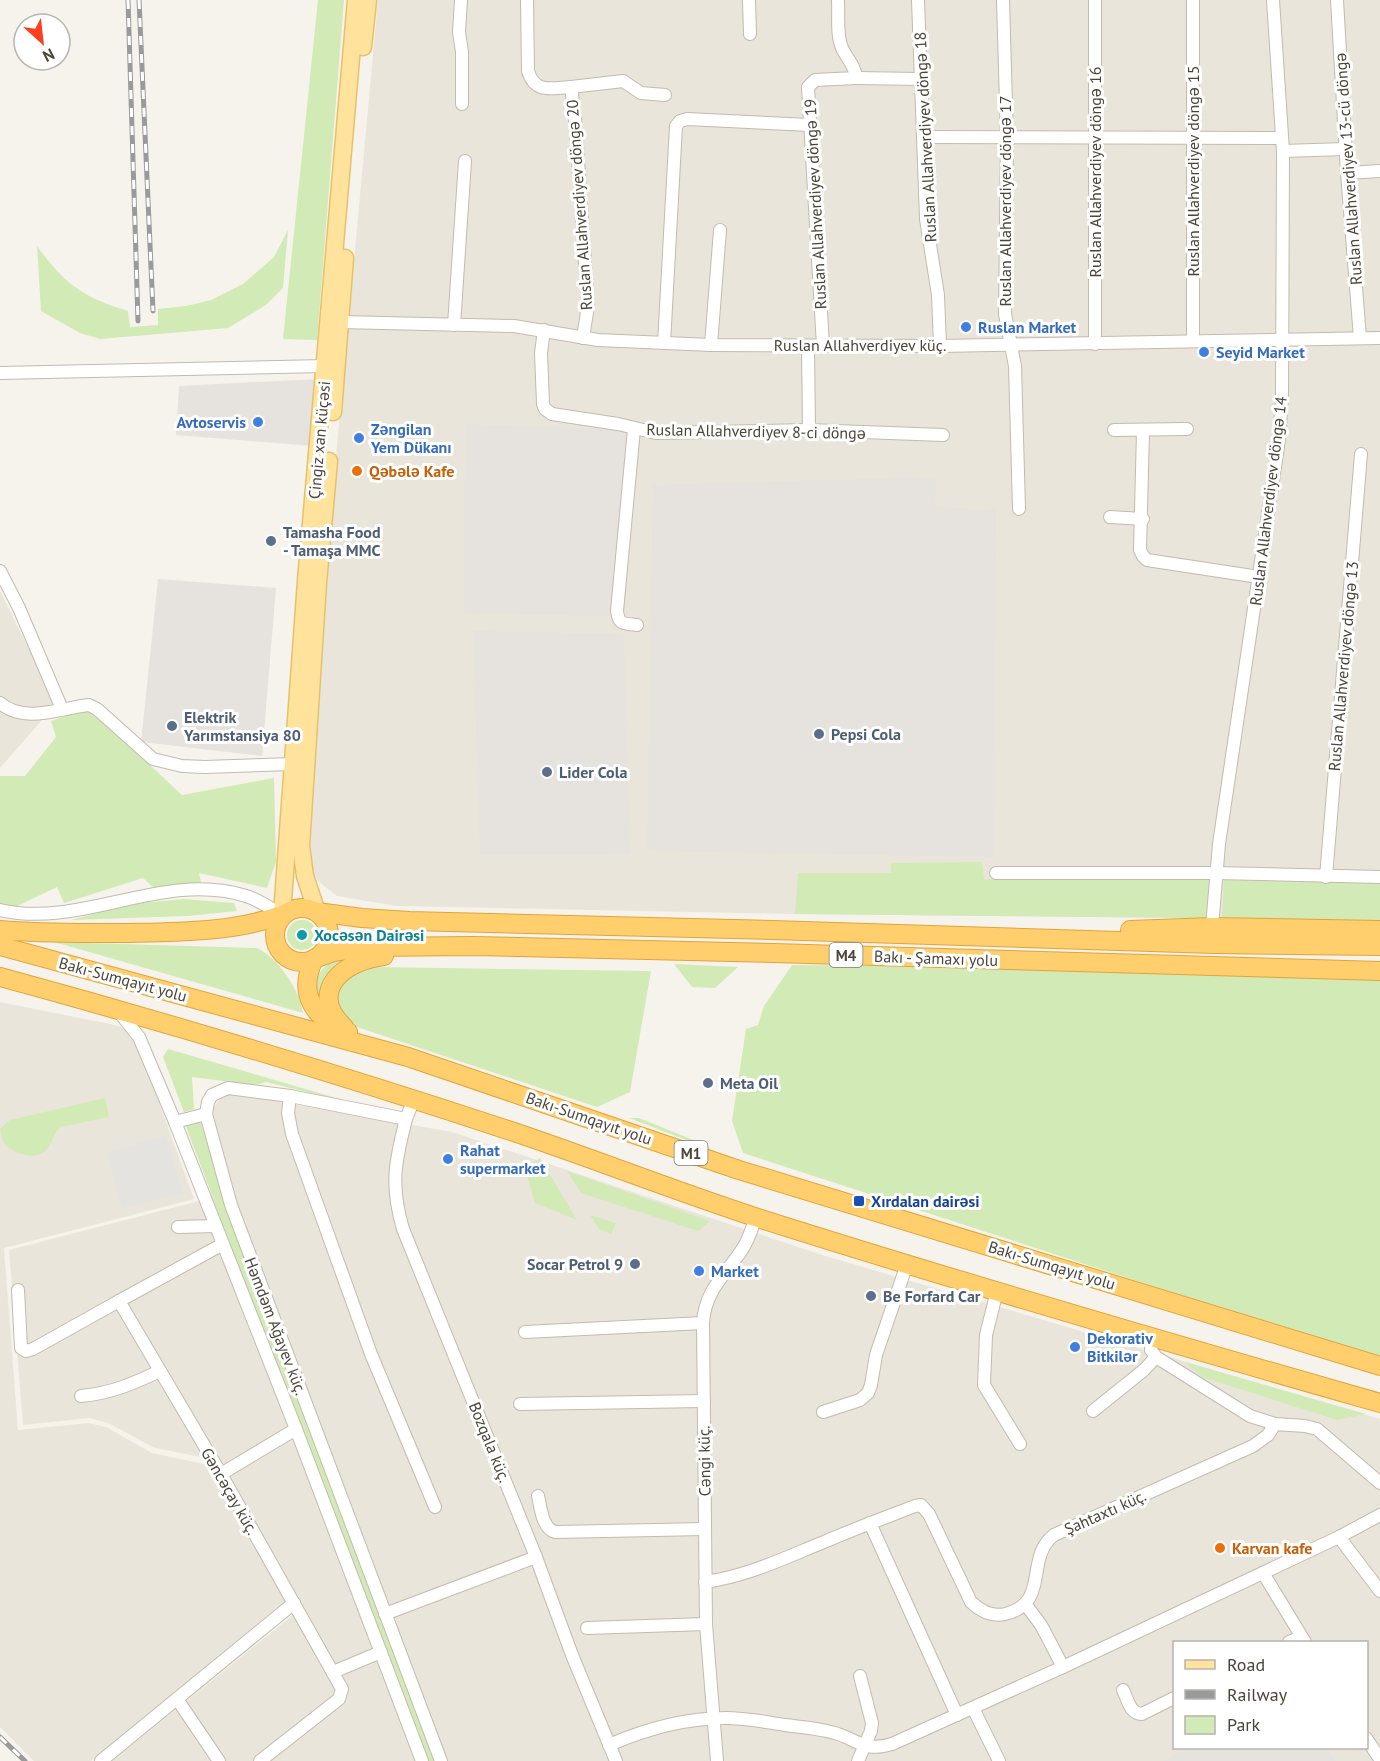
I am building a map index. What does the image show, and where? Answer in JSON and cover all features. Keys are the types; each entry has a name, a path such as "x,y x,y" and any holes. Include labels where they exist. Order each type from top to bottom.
{"highway":[{"path":"0,930 79,934 194,931 249,925 282,915 296,908 307,908 317,912 326,922 329,936 325,950 308,961 295,961 280,951 274,933 282,915"},
{"name":"Bakı - Şamaxı yolu","path":"317,912 409,921 980,936 1213,936 1380,930"},
{"path":"1213,936 1287,952 1380,956"},
{"name":"Bakı - Şamaxı yolu","path":"1213,936 1380,946"},
{"name":"Bakı-Sumqayıt yolu","path":"0,946 408,1057 739,1170 1380,1366"},
{"path":"350,1033 339,1023 328,1000 333,983 344,969 370,957 473,946"},
{"name":"Bakı - Şamaxı yolu","path":"314,959 333,952 365,947 473,946 1380,971"},
{"path":"314,959 307,981 310,1001 315,1011 328,1023 408,1057"},
{"name":"Bakı-Sumqayıt yolu","path":"0,979 116,1009 414,1099 756,1217 907,1264 1152,1338 1380,1402"}],"main road":[{"name":"Çingiz xan küçəsi","path":"282,915 306,581 356,0"},
{"name":"Çingiz xan küçəsi","path":"317,912 305,876 301,846 314,645 349,199 368,0"}],"street":[{"path":"460,0 462,104"},
{"name":"Ruslan Allahverdiyev döngə 20","path":"527,0 528,71 531,79 536,86 543,88 571,87 588,306 583,338"},
{"path":"749,0 750,34"},
{"path":"838,0 842,47 853,65 856,78 921,79"},
{"name":"Ruslan Allahverdiyev döngə 18","path":"918,0 926,219 938,295 940,346"},
{"name":"Ruslan Allahverdiyev döngə 17","path":"1003,0 1007,139 1005,314 1015,366 1019,509"},
{"name":"Ruslan Allahverdiyev döngə 16","path":"1095,0 1095,344"},
{"name":"Ruslan Allahverdiyev döngə 15","path":"1193,0 1193,341"},
{"name":"Ruslan Allahverdiyev döngə 14","path":"1213,936 1216,873 1279,440 1282,398 1283,151 1273,0"},
{"name":"Ruslan Allahverdiyev 13-cü döngə","path":"1338,0 1347,173 1360,338"},
{"name":"Ruslan Allahverdiyev döngə 19","path":"824,346 808,87 815,80 856,78"},
{"path":"571,87 623,81 641,93 665,95"},
{"path":"664,344 676,126 680,121 687,119 810,125"},
{"path":"923,137 1282,138"},
{"path":"1283,151 1346,149"},
{"path":"454,325 465,161"},
{"path":"1347,173 1380,171"},
{"path":"711,345 720,230"},
{"name":"Ruslan Allahverdiyev küç.","path":"341,322 514,326 583,338 711,345 940,346 1380,338"},
{"name":"Ruslan Allahverdiyev 8-ci döngə","path":"544,330 543,404 545,410 552,414 618,424 656,433 809,430 943,435"},
{"path":"808,346 809,430"},
{"path":"0,373 325,366"},
{"path":"633,429 617,611 618,619 622,623 637,625"},
{"path":"1114,430 1188,429"},
{"path":"1143,431 1143,519 1140,550 1147,560 1259,577"},
{"name":"Ruslan Allahverdiyev döngə 13","path":"1326,877 1360,454"},
{"path":"1110,517 1143,519"},
{"path":"0,571 19,608 62,709"},
{"path":"0,703 16,712 28,714 88,705 97,708 142,750 162,763 205,767 293,764"},
{"path":"996,873 1216,873 1380,878"},
{"path":"0,910 55,914 174,891 213,891 257,900 282,915"},
{"path":"116,1009 130,1023 139,1037 175,1122 296,1429 422,1761"},
{"path":"175,1122 206,1114 212,1095 228,1088 290,1096 406,1119 414,1099"},
{"path":"290,1096 289,1122 296,1145 371,1354 435,1507"},
{"name":"Həmdəm Ağayev küç.","path":"206,1114 231,1205 441,1761"},
{"name":"Bozqala küç.","path":"406,1119 395,1162 395,1190 400,1218 433,1306 536,1557 572,1655 616,1761"},
{"name":"Cəngi küç.","path":"717,1761 706,1624 703,1323 706,1301 743,1248 756,1217"},
{"path":"178,1227 216,1226"},
{"path":"18,1290 21,1348 26,1351 223,1244"},
{"path":"824,1412 860,1400 868,1393 872,1385 876,1355 907,1264"},
{"path":"997,1291 986,1335 984,1385 1020,1444"},
{"name":"Gəncəçay küç.","path":"119,1301 221,1474 342,1689 339,1699 260,1761"},
{"path":"525,1332 703,1323"},
{"path":"1152,1338 1151,1350 1156,1357 1263,1422 1317,1429 1380,1483"},
{"path":"1093,1411 1144,1370 1156,1357"},
{"path":"81,1396 104,1394 122,1389 160,1371"},
{"path":"520,1404 704,1401"},
{"name":"Şahtaxtı küç.","path":"1026,1605 1034,1587 1041,1550 1045,1542 1054,1535 1253,1446 1268,1435 1275,1424"},
{"path":"221,1474 296,1429"},
{"path":"538,1496 546,1526 555,1532 705,1529"},
{"path":"705,1582 738,1576 773,1564 870,1523 921,1505 929,1514 971,1602 988,1614 1001,1615 1026,1605 1041,1625 1063,1667"},
{"path":"609,1744 665,1726 713,1718 745,1719 833,1732 865,1746 881,1747 892,1744 1063,1667 1339,1537 1380,1515"},
{"path":"870,1523 957,1715"},
{"path":"1339,1537 1380,1591"},
{"path":"385,1614 536,1557"},
{"path":"1263,1573 1303,1640"},
{"path":"101,1761 294,1603"},
{"path":"587,1628 706,1624"},
{"path":"333,1672 381,1652"},
{"path":"858,1761 872,1723 861,1676"},
{"path":"1123,1690 1133,1712 1137,1714 1142,1714 1173,1698"},
{"path":"177,1699 219,1761"},
{"path":"973,1708 999,1761"},
{"path":"1368,1741 1380,1759"}],"shaded area":[{"path":"378,0 1380,0 1380,920 795,914 397,906 337,896 318,881 309,863 318,653"},
{"path":"318,379 313,446 176,435 179,386"},
{"path":"466,424 628,430 613,616 464,613"},
{"name":"Pepsi Cola","path":"936,477 935,507 996,510 994,857 647,851 653,485"},
{"path":"158,579 276,588 262,756 141,742"},
{"path":"0,591 56,704 0,768"},
{"name":"Lider Cola","path":"473,631 624,634 630,854 480,855"},
{"path":"0,1002 110,1024 121,1027 129,1033 146,1067 194,1199 4,1248 18,1430 89,1423 106,1427 152,1453 209,1465 285,1601 91,1761 34,1761 0,1727"},
{"path":"228,1095 241,1095 452,1132 822,1255 1380,1419 1380,1761 112,1761 303,1607 221,1461 155,1448 108,1423 89,1418 23,1425 9,1250 199,1201 232,1187 213,1122 214,1107 220,1099"},
{"path":"166,1136 183,1193 122,1208 107,1152"},
{"path":"1185,1749 1325,1749 1336,1761 1164,1761"}],"green space":[{"path":"318,0 344,0 317,340 283,339"},
{"path":"288,230 283,288 266,305 228,328 100,339 80,333 41,311 37,246 66,280 76,288 98,300 128,311 130,327 158,325 158,309 211,300 243,284 274,257"},
{"path":"92,711 182,795 274,778 276,862 267,888 199,873 201,883 154,888 143,878 64,903 57,887 11,909 0,905 0,776 25,776 56,737 51,721 72,714"},
{"path":"982,862 984,879 1209,880 1207,918 795,914 798,873 891,873 891,863"},
{"path":"1224,880 1380,884 1380,920 1222,920"},
{"path":"184,899 234,903 237,911 188,916 71,920 131,904"},
{"name":"Xocəsən Dairəsi","path":"302,920 313,924 317,935 313,946 302,950 291,946 287,935 291,924"},
{"path":"54,942 257,948 273,959 287,976 297,994 303,1013"},
{"path":"367,954 323,1004 317,1000 316,980 325,967 338,960"},
{"path":"674,964 738,967 715,988 692,987"},
{"path":"792,965 1060,968 1380,978 1380,1356 1300,1334 743,1153 732,1121 746,1029 758,1025 764,1006"},
{"path":"373,967 651,971 630,1092 597,1107 351,1025 337,1007 337,991 345,978"},
{"path":"168,1049 371,1108 266,1082 256,1085 192,1077 194,1109 184,1112 163,1057"},
{"path":"105,1098 109,1117 61,1127 42,1153 24,1155 8,1147 3,1141 0,1129 10,1120"},
{"path":"629,1118 639,1118 706,1145 712,1150"},
{"path":"200,1120 234,1228 435,1761 427,1761 185,1124"},
{"path":"540,1158 577,1220 535,1203 525,1168"},
{"path":"567,1171 710,1221 698,1231 581,1193"},
{"path":"590,1215 616,1223 611,1234 599,1229"},
{"path":"1185,1362 1366,1414 1337,1420 1202,1377"}],"railway":[{"path":"128,0 138,321"},
{"path":"139,0 153,311"},
{"path":"0,1737 25,1761"}],"place":[{"name":"Ruslan Market","path":"966,327"},
{"name":"Seyid Market","path":"1204,352"},
{"name":"Avtoservis","path":"258,422"},
{"name":"Zəngilan Yem Dükanı","path":"359,438"},
{"name":"Qəbələ Kafe","path":"357,471"},
{"name":"Tamasha Food - Tamaşa MMC","path":"271,541"},
{"name":"Elektrik Yarımstansiya 80","path":"172,726"},
{"name":"Pepsi Cola","path":"819,734"},
{"name":"Lider Cola","path":"547,772"},
{"name":"Xocəsən Dairəsi","path":"302,935"},
{"name":"Meta Oil","path":"708,1083"},
{"name":"Rahat supermarket","path":"448,1159"},
{"name":"Xırdalan dairəsi","path":"859,1201"},
{"name":"Socar Petrol 9","path":"635,1264"},
{"name":"Market","path":"699,1271"},
{"name":"Be Forfard Car","path":"871,1296"},
{"name":"Dekorativ Bitkilər","path":"1075,1347"},
{"name":"Karvan kafe","path":"1220,1548"}]}
